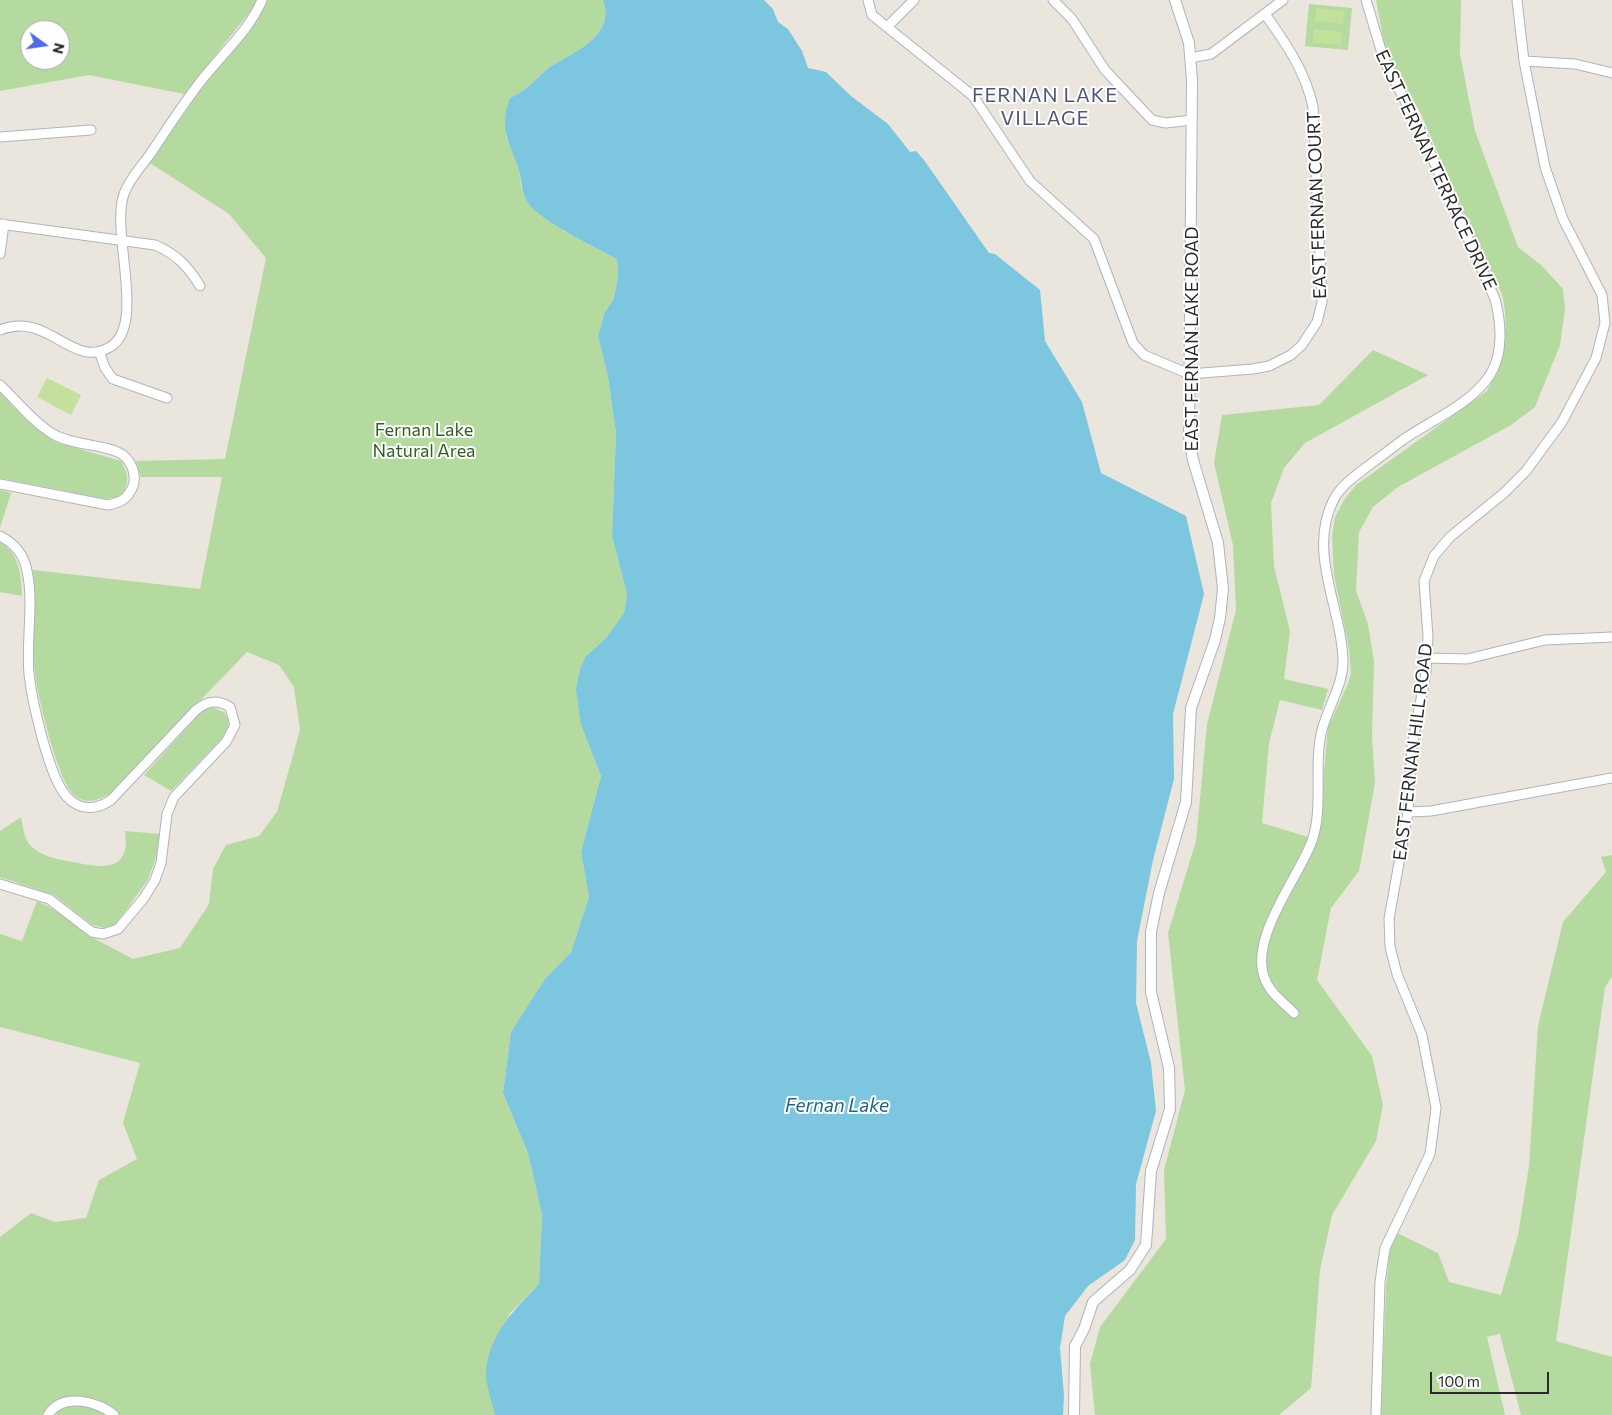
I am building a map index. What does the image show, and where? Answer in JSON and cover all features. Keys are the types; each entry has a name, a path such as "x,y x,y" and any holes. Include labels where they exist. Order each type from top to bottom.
{"street":[{"path":"0,330 11,327 38,328 54,335 76,350 83,352 99,351 118,341 127,318 120,210 127,188 193,92 250,22 262,0"},
{"path":"868,0 870,12 973,96 1030,181 1094,239 1137,349 1167,366 1189,374"},
{"path":"887,27 914,0"},
{"path":"1053,0 1072,19 1105,70 1152,120 1166,123 1192,120"},
{"name":"EAST FERNAN LAKE ROAD","path":"1074,1415 1075,1346 1084,1330 1093,1302 1130,1270 1146,1245 1151,1171 1170,1109 1169,1068 1151,992 1151,932 1159,893 1186,802 1191,708 1215,640 1223,589 1218,543 1191,449 1189,374 1192,120 1190,58 1186,28 1175,0"},
{"path":"1190,58 1211,54 1283,0"},
{"name":"EAST FERNAN TERRACE DRIVE","path":"1294,1013 1268,985 1264,977 1262,962 1263,949 1276,913 1312,842 1316,812 1320,736 1342,676 1342,651 1338,622 1328,583 1324,553 1326,522 1329,510 1339,491 1352,478 1404,439 1458,405 1484,383 1495,365 1500,337 1499,314 1492,292 1420,130 1384,60 1366,0"},
{"name":"EAST FERNAN HILL ROAD","path":"1376,1415 1380,1282 1384,1248 1430,1154 1436,1108 1422,1035 1397,974 1390,947 1389,919 1408,812 1412,746 1424,690 1427,658 1424,581 1434,556 1450,537 1504,493 1526,471 1562,422 1596,358 1604,332 1606,312 1602,295 1563,219 1552,193 1524,61 1517,0"},
{"name":"EAST FERNAN COURT","path":"1189,374 1253,370 1278,362 1302,345 1310,335 1317,322 1322,302 1313,106 1306,80 1297,61 1264,14"},
{"path":"1524,61 1575,64 1612,73"},
{"path":"0,138 91,130"},
{"path":"0,254 2,224 142,242 168,251 183,262 200,286"},
{"path":"99,351 105,368 113,379 167,398"},
{"path":"0,385 52,434 73,442 123,455 132,466 135,478 129,495 124,500 108,505 0,484"},
{"path":"0,536 16,548 25,564 28,584 28,660 33,702 46,750 60,787 73,802 81,806 96,808 111,800 196,710 205,704 216,702 230,707 233,712 235,726 226,742 174,797 167,814 161,863 155,880 144,898 118,929 103,934 92,932 49,900 0,884"},
{"path":"1427,658 1467,660 1545,640 1612,637"},
{"path":"1408,812 1431,811 1612,778"},
{"path":"48,1415 51,1410 64,1403 80,1400 108,1409 114,1415"}],"green space":[{"path":"0,0 256,0 253,8 184,94 89,75 0,91"},
{"name":"Fernan Lake Natural Area","path":"268,0 603,0 604,24 598,33 581,49 550,67 523,91 510,98 506,136 519,169 521,187 564,231 617,259 618,276 614,298 604,314 598,336 608,377 616,433 612,536 627,594 624,613 606,638 586,656 581,725 601,776 581,852 589,897 571,952 545,979 511,1033 503,1093 528,1153 542,1215 539,1284 510,1313 486,1374 495,1415 0,1415 0,1237 31,1213 55,1222 86,1218 99,1180 137,1159 123,1123 140,1063 0,1027 0,934 22,941 37,901 57,911 95,939 133,959 180,948 209,904 213,869 226,845 259,836 277,812 300,730 294,687 279,665 247,652 111,793 102,798 88,801 80,799 69,788 56,758 40,701 34,661 33,570 200,589 222,477 141,477 136,461 225,459 266,258 229,214 150,163 203,86 249,31"},
{"path":"1376,0 1461,0 1460,54 1475,131 1518,247 1541,265 1563,289 1565,309 1560,345 1535,407 1511,425 1398,487 1373,507 1359,532 1356,591 1368,624 1374,661 1372,737 1375,783 1359,871 1331,908 1317,980 1372,1056 1383,1104 1376,1141 1332,1215 1320,1270 1311,1388 1279,1415 1095,1415 1090,1364 1100,1327 1166,1239 1164,1170 1185,1090 1168,933 1196,841 1207,724 1236,610 1233,545 1214,463 1222,415 1319,405 1373,350 1428,375 1305,443 1284,468 1271,503 1274,566 1290,631 1284,679 1328,689 1322,710 1280,700 1269,743 1262,823 1318,840 1328,727 1348,684 1351,673 1349,649 1334,575 1332,536 1335,517 1344,500 1356,485 1487,391 1498,368 1504,344 1505,320 1502,294 1460,205 1421,114 1392,63 1384,42"},
{"path":"1309,4 1352,8 1348,50 1305,46"},
{"path":"1316,8 1344,11 1343,24 1315,21"},
{"path":"1314,29 1342,32 1341,45 1313,43"},
{"path":"47,378 81,395 71,415 37,397"},
{"path":"0,393 33,426 55,442 121,461 126,471 127,484 120,497 106,499 0,478"},
{"path":"0,490 11,493 0,528"},
{"path":"0,542 12,553 18,566 22,596 0,592"},
{"path":"212,707 225,713 227,716 228,724 225,735 171,791 144,775 203,710"},
{"path":"21,817 24,833 35,850 56,859 94,866 104,866 119,861 126,845 125,831 160,834 155,861 147,881 116,924 104,928 92,925 54,895 0,877 0,831"},
{"path":"1612,855 1612,977 1605,987 1556,1341 1612,1357 1612,1415 1521,1415 1500,1334 1487,1337 1505,1415 1381,1415 1386,1288 1390,1250 1397,1233 1438,1253 1449,1282 1501,1295 1518,1235 1529,1166 1538,1026 1563,922 1606,872 1601,857"}],"water":[{"name":"Fernan Lake","path":"603,0 764,0 773,9 778,22 788,29 802,51 808,68 826,72 851,96 888,124 910,152 916,151 924,160 989,253 995,254 1040,290 1045,341 1082,402 1101,473 1186,516 1204,594 1173,714 1174,779 1153,860 1137,941 1136,1003 1151,1063 1156,1111 1136,1184 1135,1240 1125,1260 1088,1286 1065,1316 1060,1348 1064,1395 1063,1415 495,1415 486,1378 488,1359 497,1335 504,1324 539,1284 542,1215 528,1153 503,1093 511,1032 545,979 571,952 589,897 581,852 601,776 581,725 576,690 580,669 586,656 606,638 624,613 627,594 612,536 616,433 608,377 598,336 604,314 614,298 618,276 617,259 554,224 542,216 527,201 523,192 519,169 506,132 505,117 510,98 517,95 550,67 581,49 598,33 604,24"}],"district":[{"name":"FERNAN LAKE VILLAGE","path":"1045,106"}]}
